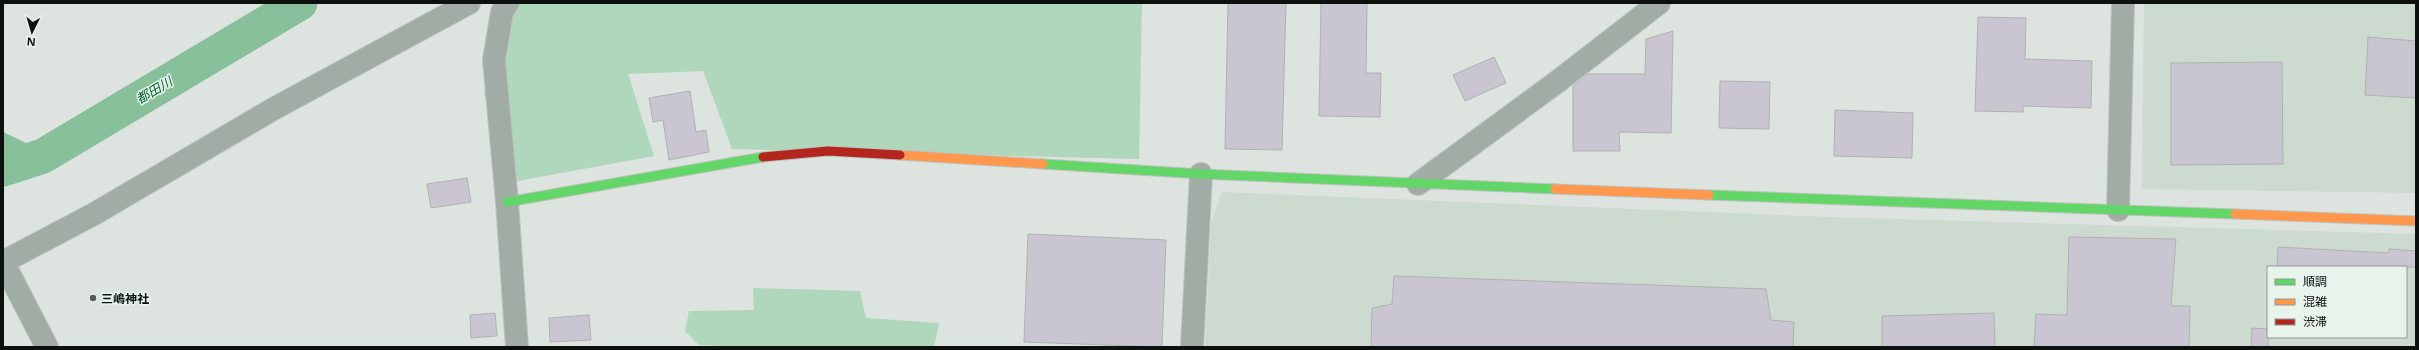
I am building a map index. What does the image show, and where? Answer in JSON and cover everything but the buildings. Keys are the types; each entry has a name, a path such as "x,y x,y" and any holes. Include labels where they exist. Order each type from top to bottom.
{"street":[{"path":"47,347 3,262 94,214 275,108 469,3"},
{"path":"508,3 502,12 494,60 507,202 517,347"},
{"path":"1418,184 1558,82 1659,3"},
{"path":"2118,210 2123,3"},
{"path":"507,202 747,158 828,151 1201,174 1418,184 2416,221"},
{"path":"1192,347 1201,174"}],"shaded area":[{"path":"518,3 1142,3 1139,159 732,149 703,71 628,74 654,156 506,183 484,93 507,25"},
{"path":"2144,3 2416,3 2416,193 2142,189"},
{"path":"3,132 41,150 3,178"},
{"path":"1222,192 1828,217 2416,234 2416,347 1205,347 1211,223"},
{"path":"753,288 860,291 866,318 939,323 934,347 737,347 699,345 685,331 689,311 754,310"}],"waterway":[{"name":"都田川","path":"3,169 43,156 300,3"}],"traffic: fast":[{"path":"507,202 763,157"},
{"path":"1043,164 1201,174 1555,189"},
{"path":"1709,195 2235,214"}],"traffic: slow":[{"path":"900,155 1043,164"},
{"path":"1555,189 1709,195"},
{"path":"2235,214 2416,221"}],"traffic: jam":[{"path":"763,157 828,151 900,155"}],"place":[{"name":"三嶋神社","path":"93,298"}]}
